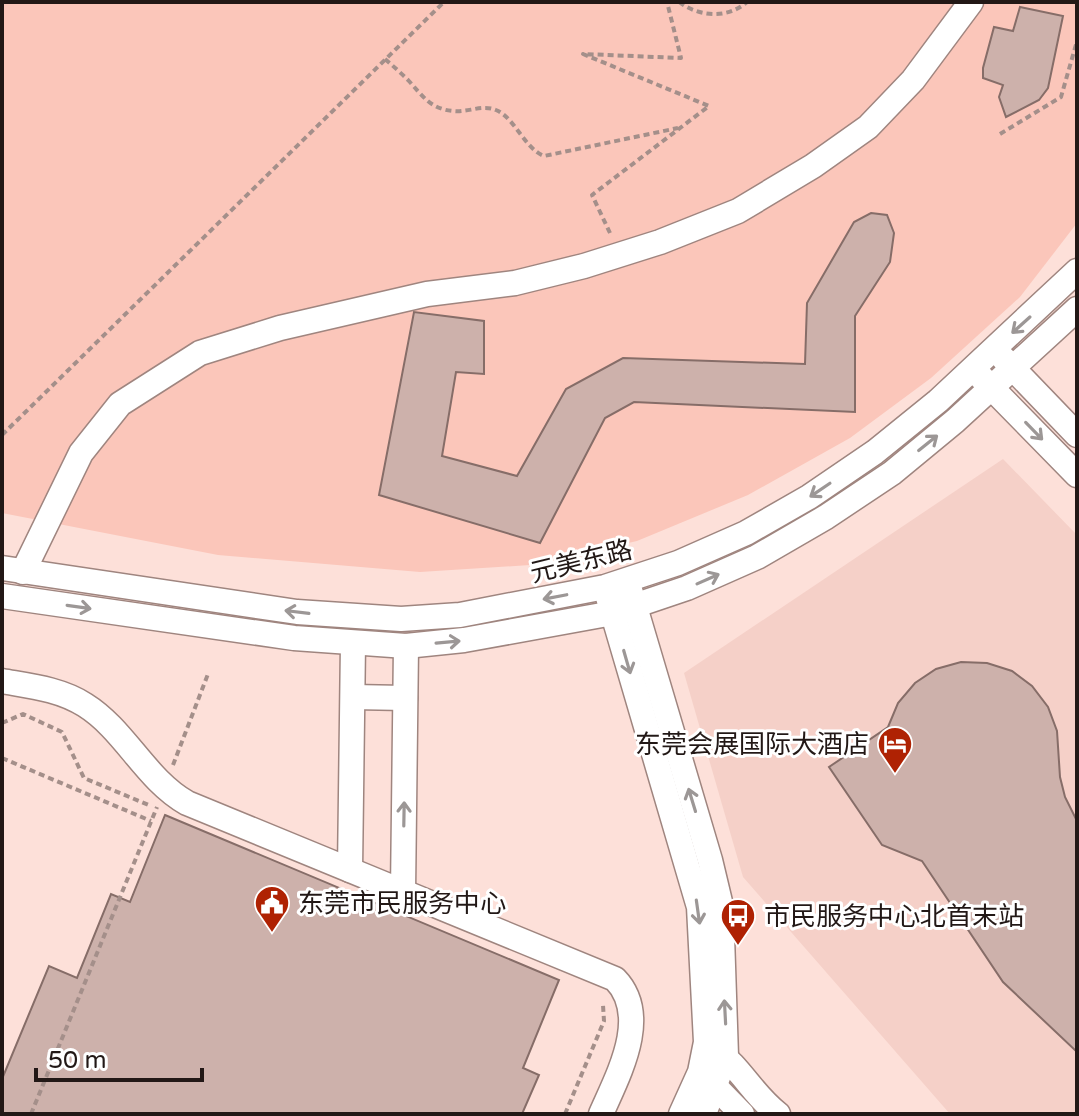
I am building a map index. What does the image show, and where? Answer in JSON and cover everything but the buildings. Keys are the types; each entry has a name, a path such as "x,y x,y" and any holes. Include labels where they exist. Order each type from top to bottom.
{"street":[{"path":"13,570 81,453 120,404 200,353 280,328 427,294 515,283 584,266 660,242 738,211 813,166 868,127 913,80 971,2"},
{"name":"元美东路","path":"13,570 297,612 401,619 460,615 616,584 678,563 746,533 809,497 875,452 973,369 1077,271"},
{"path":"2,596 294,638 406,646 464,640 624,609 687,588 757,557 826,517 892,473 1077,309"},
{"path":"994,349 1077,435"},
{"path":"973,369 1077,475"},
{"path":"616,584 710,860 721,906 716,1049 708,1079 704,1114"},
{"path":"350,870 353,643"},
{"path":"403,892 406,646"},
{"path":"2,681 59,692 84,704 102,718 164,787 187,803 615,979 623,988 632,1018 619,1074 601,1114"},
{"path":"353,697 405,698"},
{"path":"716,1049 767,1106 778,1114"},
{"path":"681,1114 708,1079"},
{"path":"708,1079 742,1114"}],"path":[{"path":"2,435 444,2"},
{"path":"613,239 592,195 709,106 583,54 681,58 667,2"},
{"path":"679,2 703,14 738,10 747,2"},
{"path":"1000,134 1061,97 1077,41"},
{"path":"385,59 429,104 452,111 498,110 522,132 534,153 544,156 680,128"},
{"path":"31,1114 208,674"},
{"path":"2,758 151,821"}],"shaded area":[{"path":"2,2 1077,2 1077,223 1020,297 931,378 850,438 748,495 637,541 530,565 420,572 218,555 2,513"},
{"name":"东莞会展国际大酒店","path":"1003,459 1077,535 1077,1114 950,1114 743,877 684,673"}],"place":[{"name":"东莞会展国际大酒店","path":"895,775"},
{"name":"东莞市民服务中心","path":"272,934"},
{"name":"市民服务中心北首末站","path":"738,947"}]}
